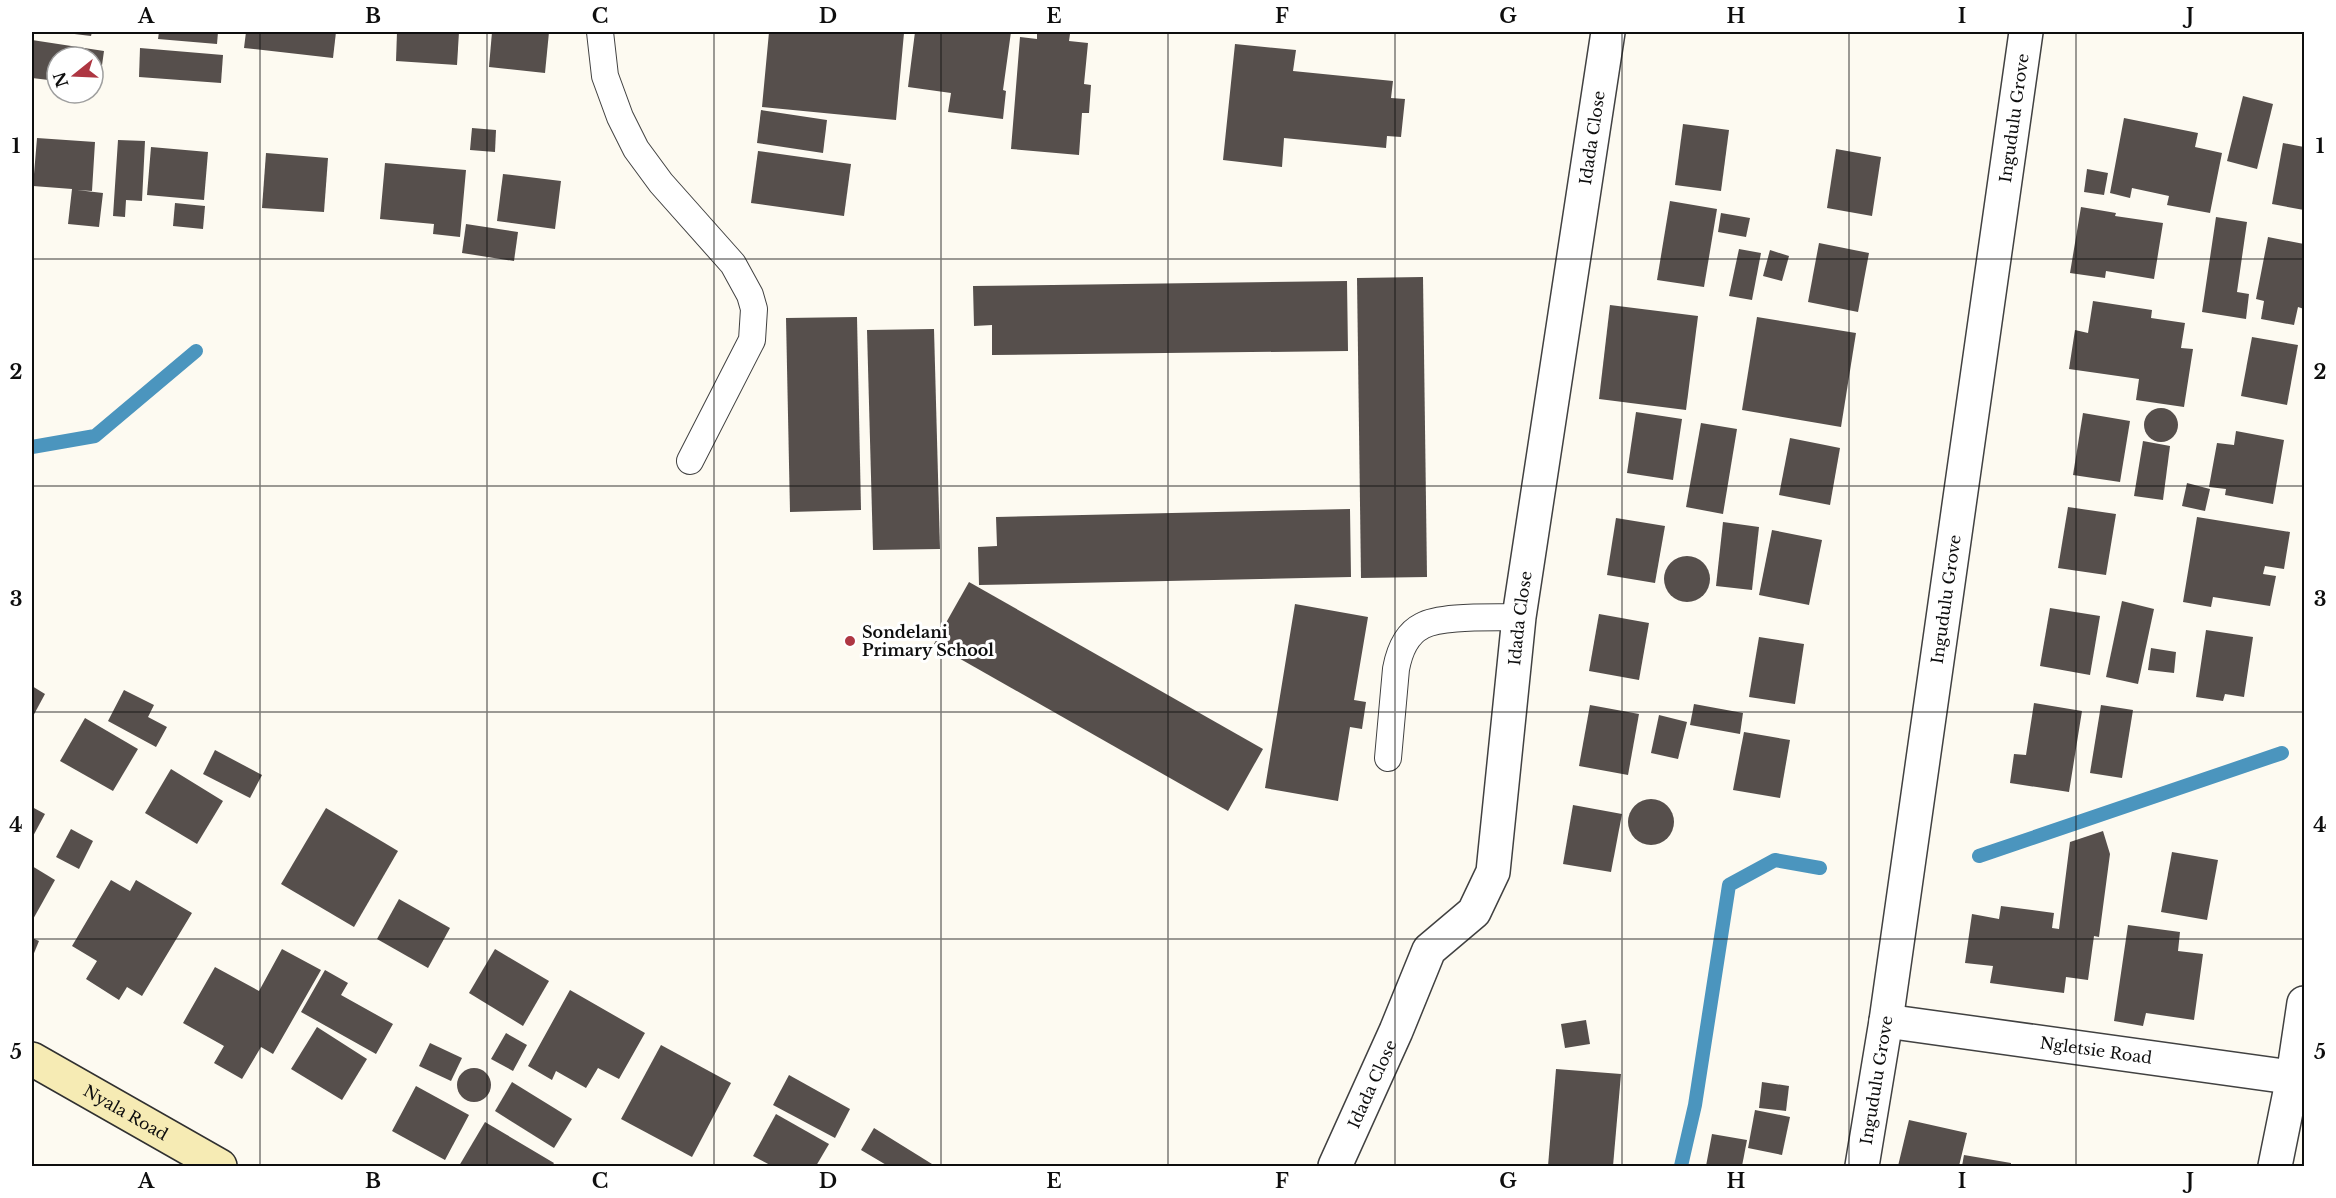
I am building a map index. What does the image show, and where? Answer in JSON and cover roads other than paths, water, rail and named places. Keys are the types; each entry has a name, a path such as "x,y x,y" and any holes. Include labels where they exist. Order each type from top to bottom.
{"street":[{"name":"Idada Close","path":"1335,1167 1396,1031 1429,950 1474,912 1493,872 1519,617 1608,32"},
{"name":"Ingudulu Grove","path":"1862,1167 1886,1021 2026,32"},
{"path":"2275,1167 2299,1078 2304,1003"},
{"name":"Ngletsie Road","path":"1886,1021 2299,1078"},
{"name":"Nyala Road","path":"32,1059 204,1163"}],"lane":[{"path":"600,32 605,76 620,117 636,148 661,183 733,264 750,295 754,309 752,340 690,461"},
{"path":"1388,758 1398,657 1410,635 1422,625 1444,620 1519,617"}],"waterway":[{"path":"32,447 95,436 196,351"},
{"path":"1979,856 2282,753"},
{"path":"1681,1166 1695,1105 1729,885 1775,860 1820,868"}],"place":[{"name":"Sondelani Primary School","path":"850,641"}]}
